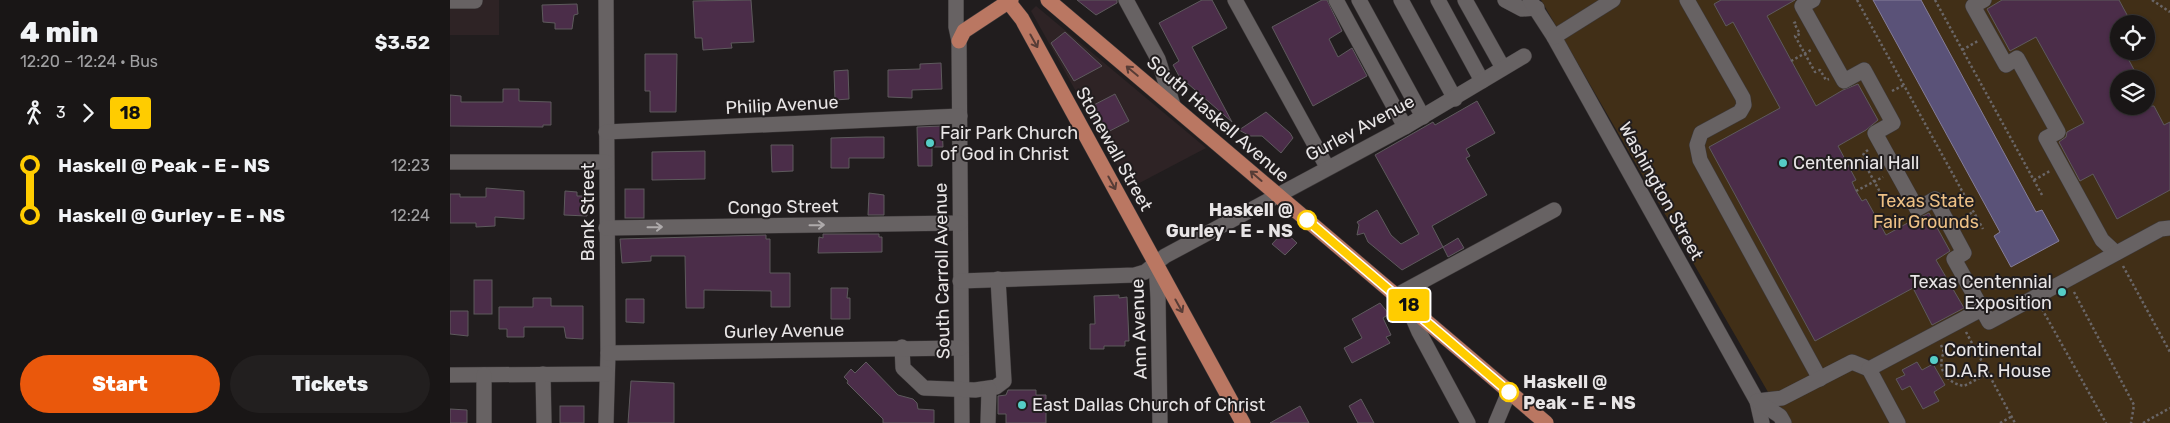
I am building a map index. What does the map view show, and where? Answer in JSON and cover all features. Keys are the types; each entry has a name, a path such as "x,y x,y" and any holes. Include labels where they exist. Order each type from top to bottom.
{"main road":[{"path":"959,40 964,31 1009,0"},
{"name":"Stonewall Street","path":"1009,0 1022,20 1243,423"},
{"name":"South Haskell Avenue","path":"1048,0 1546,423"}],"street":[{"name":"Bank Street","path":"606,0 608,353 606,423"},
{"name":"South Carroll Avenue","path":"956,0 956,27 959,40 962,423"},
{"path":"1126,0 1158,59 1173,105"},
{"path":"1235,0 1327,167"},
{"path":"1336,0 1405,127"},
{"path":"1359,0 1423,117"},
{"path":"1401,0 1455,99"},
{"path":"1438,0 1493,74"},
{"path":"1505,0 1522,9 1533,4"},
{"path":"1688,0 1743,98 1744,105 1740,112 1701,133 1697,145 1700,160 1820,379"},
{"path":"1813,0 1802,6 1844,81 1864,70 1893,123 1875,133 1917,209 1935,199 1964,253 1954,259 1989,322 2161,229 2170,228"},
{"path":"1984,0 1973,6 2006,64 2017,58 2058,132 2046,138 2102,240 2116,253"},
{"path":"450,1 475,1"},
{"path":"1469,1 1493,74"},
{"path":"1554,37 1605,2"},
{"name":"Washington Street","path":"1533,4 1554,37 1756,401 1762,423"},
{"name":"Gurley Avenue","path":"960,281 1135,276 1145,272 1165,256 1455,99 1524,56"},
{"name":"Philip Avenue","path":"606,132 960,116"},
{"path":"450,162 606,162"},
{"path":"1468,423 1401,299 1554,210"},
{"name":"Congo Street","path":"606,228 960,223"},
{"name":"Ann Avenue","path":"1156,263 1160,423"},
{"path":"902,348 902,368 924,388 989,389 996,387 1004,380 998,279"},
{"path":"1869,369 1982,309"},
{"name":"Gurley Avenue","path":"608,353 961,348"},
{"path":"1756,401 1782,398 1852,362 1869,369 1898,423"},
{"path":"484,374 484,423"},
{"path":"543,374 544,423"},
{"path":"450,375 606,374"},
{"path":"988,423 989,389"},
{"path":"1496,423 1509,392"},
{"name":"Washington Street","path":"1756,401 1780,416 1784,423"}],"path":[{"path":"1857,0 1983,229"},
{"path":"1935,0 2042,195"},
{"path":"2152,0 2170,12"},
{"path":"1808,15 1794,23 1800,34 1795,36 1815,72 1820,70 1826,80 1839,73"},
{"path":"1962,50 1989,35"},
{"path":"1791,61 1823,44"},
{"path":"1881,143 1866,151 1862,156 1874,182 1886,203 1891,206 1897,206 1911,199"},
{"path":"1856,191 1895,170"},
{"path":"2116,253 2170,352"},
{"path":"2067,279 2134,406 2131,423"},
{"path":"2035,296 2106,423"},
{"path":"1960,321 2015,423"},
{"path":"1937,334 1944,352 1940,363 1943,373 1950,381 1964,386 1989,373"},
{"path":"2142,423 2170,408"},
{"path":"2000,423 2012,417"}],"shaded area":[{"path":"450,0 499,0 499,35 450,35"},
{"path":"1873,0 1921,0 2036,212 2042,210 2059,241 2011,267 1994,236 2000,232"},
{"path":"1036,6 1206,148 1130,188 1031,11"}],"green space":[{"name":"Texas State Fair Grounds","path":"1541,0 2170,0 2170,423 1786,423"}],"building":[{"path":"751,0 754,42 731,43 732,48 703,50 702,38 695,38 693,1"},
{"path":"1077,0 1117,0 1117,3 1096,15"},
{"path":"1202,0 1212,0 1227,28 1192,47 1232,122 1179,76 1173,65 1179,61 1159,23"},
{"path":"1322,0 1327,0 1342,31 1329,39 1338,57 1352,48 1367,76 1313,106 1272,27"},
{"name":"Centennial Hall","path":"1721,0 1795,0 1767,16 1816,106 1843,90 1858,84 1878,120 1866,130 1838,146 1856,180 1852,182 1856,191 1862,201 1866,199 1886,235 1913,220 1913,217 1921,217 1929,213 1950,251 1936,260 1964,308 1932,325 1913,288 1815,341 1709,147 1780,108 1733,22 1726,26 1714,4"},
{"path":"2002,0 2119,0 2127,15 2110,15 2110,60 2129,60 2134,70 2110,70 2110,115 2155,115 2155,108 2164,125 2170,122 2170,190 2117,219 2093,174 2080,181 2059,142 2066,137 2067,132 2084,123 2036,37 2010,51 1987,9"},
{"path":"577,4 578,14 574,15 572,29 555,29 555,23 543,22 542,5"},
{"path":"1065,32 1102,66 1074,81 1051,43"},
{"path":"645,54 677,54 676,112 650,112 650,91 645,91"},
{"path":"941,63 942,89 912,90 912,98 888,97 888,70 920,69 920,64"},
{"path":"848,70 849,99 835,100 834,71"},
{"path":"503,89 519,89 519,101 551,102 551,125 543,125 543,127 450,126 450,95 461,96 461,102 503,102"},
{"path":"1115,94 1129,121 1102,135 1088,108"},
{"path":"1477,101 1495,133 1466,149 1470,156 1466,158 1487,195 1432,226 1443,247 1402,270 1368,242 1364,233 1357,235 1359,225 1357,222 1377,210 1391,235 1401,244 1419,234 1375,155 1433,122 1435,125"},
{"path":"1266,112 1290,133 1293,138 1281,153 1262,136 1250,136 1239,130"},
{"name":"Fair Park Church of God in Christ","path":"942,126 943,147 932,147 932,166 918,166 917,127"},
{"path":"884,137 884,158 849,158 849,168 831,168 831,138"},
{"path":"771,145 793,145 793,171 772,172"},
{"path":"705,151 705,179 652,180 652,152"},
{"path":"486,188 524,191 524,219 495,217 495,226 476,227 476,223 450,223 450,194 460,194 460,197 486,197"},
{"path":"625,189 644,189 644,218 625,218"},
{"path":"565,191 577,192 577,196 587,196 587,216 564,215"},
{"path":"869,193 884,195 884,215 868,215"},
{"path":"1284,231 1297,243 1285,255 1272,244"},
{"path":"823,234 879,234 879,237 882,237 882,252 818,253 819,237 823,238"},
{"path":"766,235 766,239 770,239 770,273 790,273 790,307 771,307 771,291 704,290 704,308 686,308 685,256 651,256 651,261 622,263 620,239"},
{"path":"1458,238 1464,248 1448,257 1443,247"},
{"path":"474,280 492,280 492,314 474,314"},
{"path":"831,288 848,288 847,298 850,298 850,319 831,319"},
{"path":"1119,295 1119,298 1127,297 1129,341 1125,341 1125,346 1104,346 1104,349 1090,349 1090,324 1095,324 1094,296"},
{"path":"533,298 551,298 551,306 583,306 583,339 566,338 564,327 524,327 524,337 507,337 507,329 499,329 499,307 533,307"},
{"path":"626,299 644,299 644,323 626,322"},
{"path":"1380,303 1389,314 1383,318 1391,335 1386,337 1390,343 1352,363 1344,348 1362,338 1352,319"},
{"path":"450,311 468,311 468,336 450,334"},
{"path":"866,362 898,395 913,399 917,403 918,409 934,410 934,423 883,423 883,419 847,383 848,381 844,377 851,369 855,373"},
{"path":"1917,362 1922,370 1933,364 1945,385 1934,392 1939,401 1923,409 1910,386 1902,390 1896,379 1905,375 1902,370"},
{"path":"631,381 674,383 674,423 628,423"},
{"name":"East Dallas Church of Christ","path":"1008,390 1036,390 1036,395 1046,395 1046,423 1006,423 1006,414 998,414 998,396 1006,395"},
{"path":"1361,399 1374,423 1358,423 1349,406"},
{"path":"560,406 584,406 584,423 560,423"},
{"path":"1300,406 1309,423 1270,423"},
{"path":"450,409 467,410 467,423 450,423"}],"bus line":[{"name":"18","path":"1307,220 1406,302 1509,392"}],"place":[{"name":"Fair Park Church of God in Christ","path":"930,143"},
{"name":"Centennial Hall","path":"1783,163"},
{"name":"Haskell @ Gurley - E - NS","path":"1307,220"},
{"name":"Texas Centennial Exposition","path":"2062,292"},
{"name":"Continental D.A.R. House","path":"1934,360"},
{"name":"Haskell @ Peak - E - NS","path":"1509,392"},
{"name":"East Dallas Church of Christ","path":"1022,405"}]}
